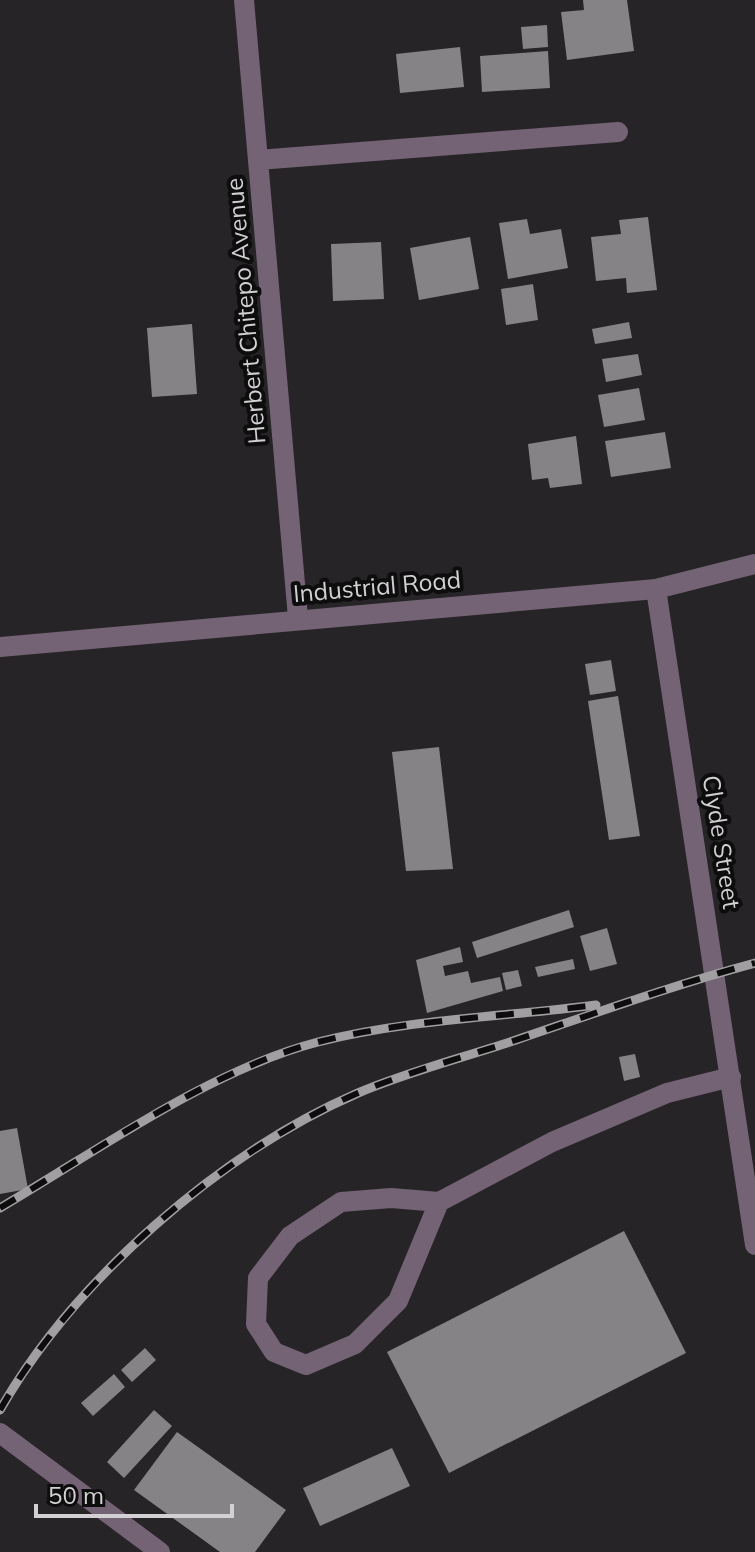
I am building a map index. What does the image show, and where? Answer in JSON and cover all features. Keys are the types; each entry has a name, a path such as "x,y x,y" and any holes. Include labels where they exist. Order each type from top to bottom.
{"street":[{"name":"Herbert Chitepo Avenue","path":"244,0 298,618"},
{"path":"258,160 618,132"},
{"name":"Industrial Road","path":"0,647 298,618 656,589 755,564"},
{"name":"Clyde Street","path":"656,589 755,1245"},
{"path":"439,1202 398,1301 355,1344 306,1365 274,1352 256,1324 258,1278 290,1236 341,1202 391,1198 439,1202 566,1136 667,1093 731,1077"},
{"path":"0,1433 160,1552"}],"building":[{"path":"583,0 627,0 634,51 567,60 561,12 584,10"},
{"path":"547,25 548,47 523,49 521,27"},
{"path":"460,47 464,87 400,93 396,54"},
{"path":"548,51 550,88 482,92 480,56"},
{"path":"648,217 657,290 627,293 626,278 596,281 591,237 621,234 619,220"},
{"path":"527,219 530,234 561,229 568,268 508,279 499,223"},
{"path":"470,237 479,289 419,300 410,248"},
{"path":"381,242 384,299 333,301 331,244"},
{"path":"533,284 538,320 506,325 501,289"},
{"path":"629,322 632,338 595,344 592,329"},
{"path":"192,324 197,394 152,397 147,328"},
{"path":"638,354 642,375 606,382 602,359"},
{"path":"639,388 645,420 604,427 598,395"},
{"path":"665,432 671,468 611,477 605,441"},
{"path":"576,436 582,484 550,488 548,478 532,480 528,444"},
{"path":"611,660 616,691 590,695 585,664"},
{"path":"618,696 640,836 609,840 588,701"},
{"path":"439,747 453,869 406,871 392,752"},
{"path":"569,910 574,927 477,958 472,942"},
{"path":"607,928 617,964 590,971 580,936"},
{"path":"460,947 463,962 443,966 445,976 468,971 471,983 500,977 503,991 427,1013 416,960"},
{"path":"573,959 575,969 538,977 535,967"},
{"path":"518,970 522,986 506,990 502,973"},
{"path":"635,1054 640,1077 624,1081 619,1057"},
{"path":"17,1128 28,1189 0,1194 0,1131"},
{"path":"624,1231 686,1353 449,1473 387,1352"},
{"path":"145,1348 156,1360 132,1382 121,1370"},
{"path":"114,1374 125,1387 93,1416 81,1403"},
{"path":"154,1410 172,1426 124,1478 107,1462"},
{"path":"177,1432 286,1510 255,1552 220,1552 134,1490"},
{"path":"392,1448 410,1486 320,1526 303,1488"}],"railway":[{"path":"0,1410 31,1362 109,1268 204,1185 306,1119 396,1078 755,963"},
{"path":"0,1208 155,1114 236,1072 277,1055 318,1042 387,1028 596,1005"}]}
